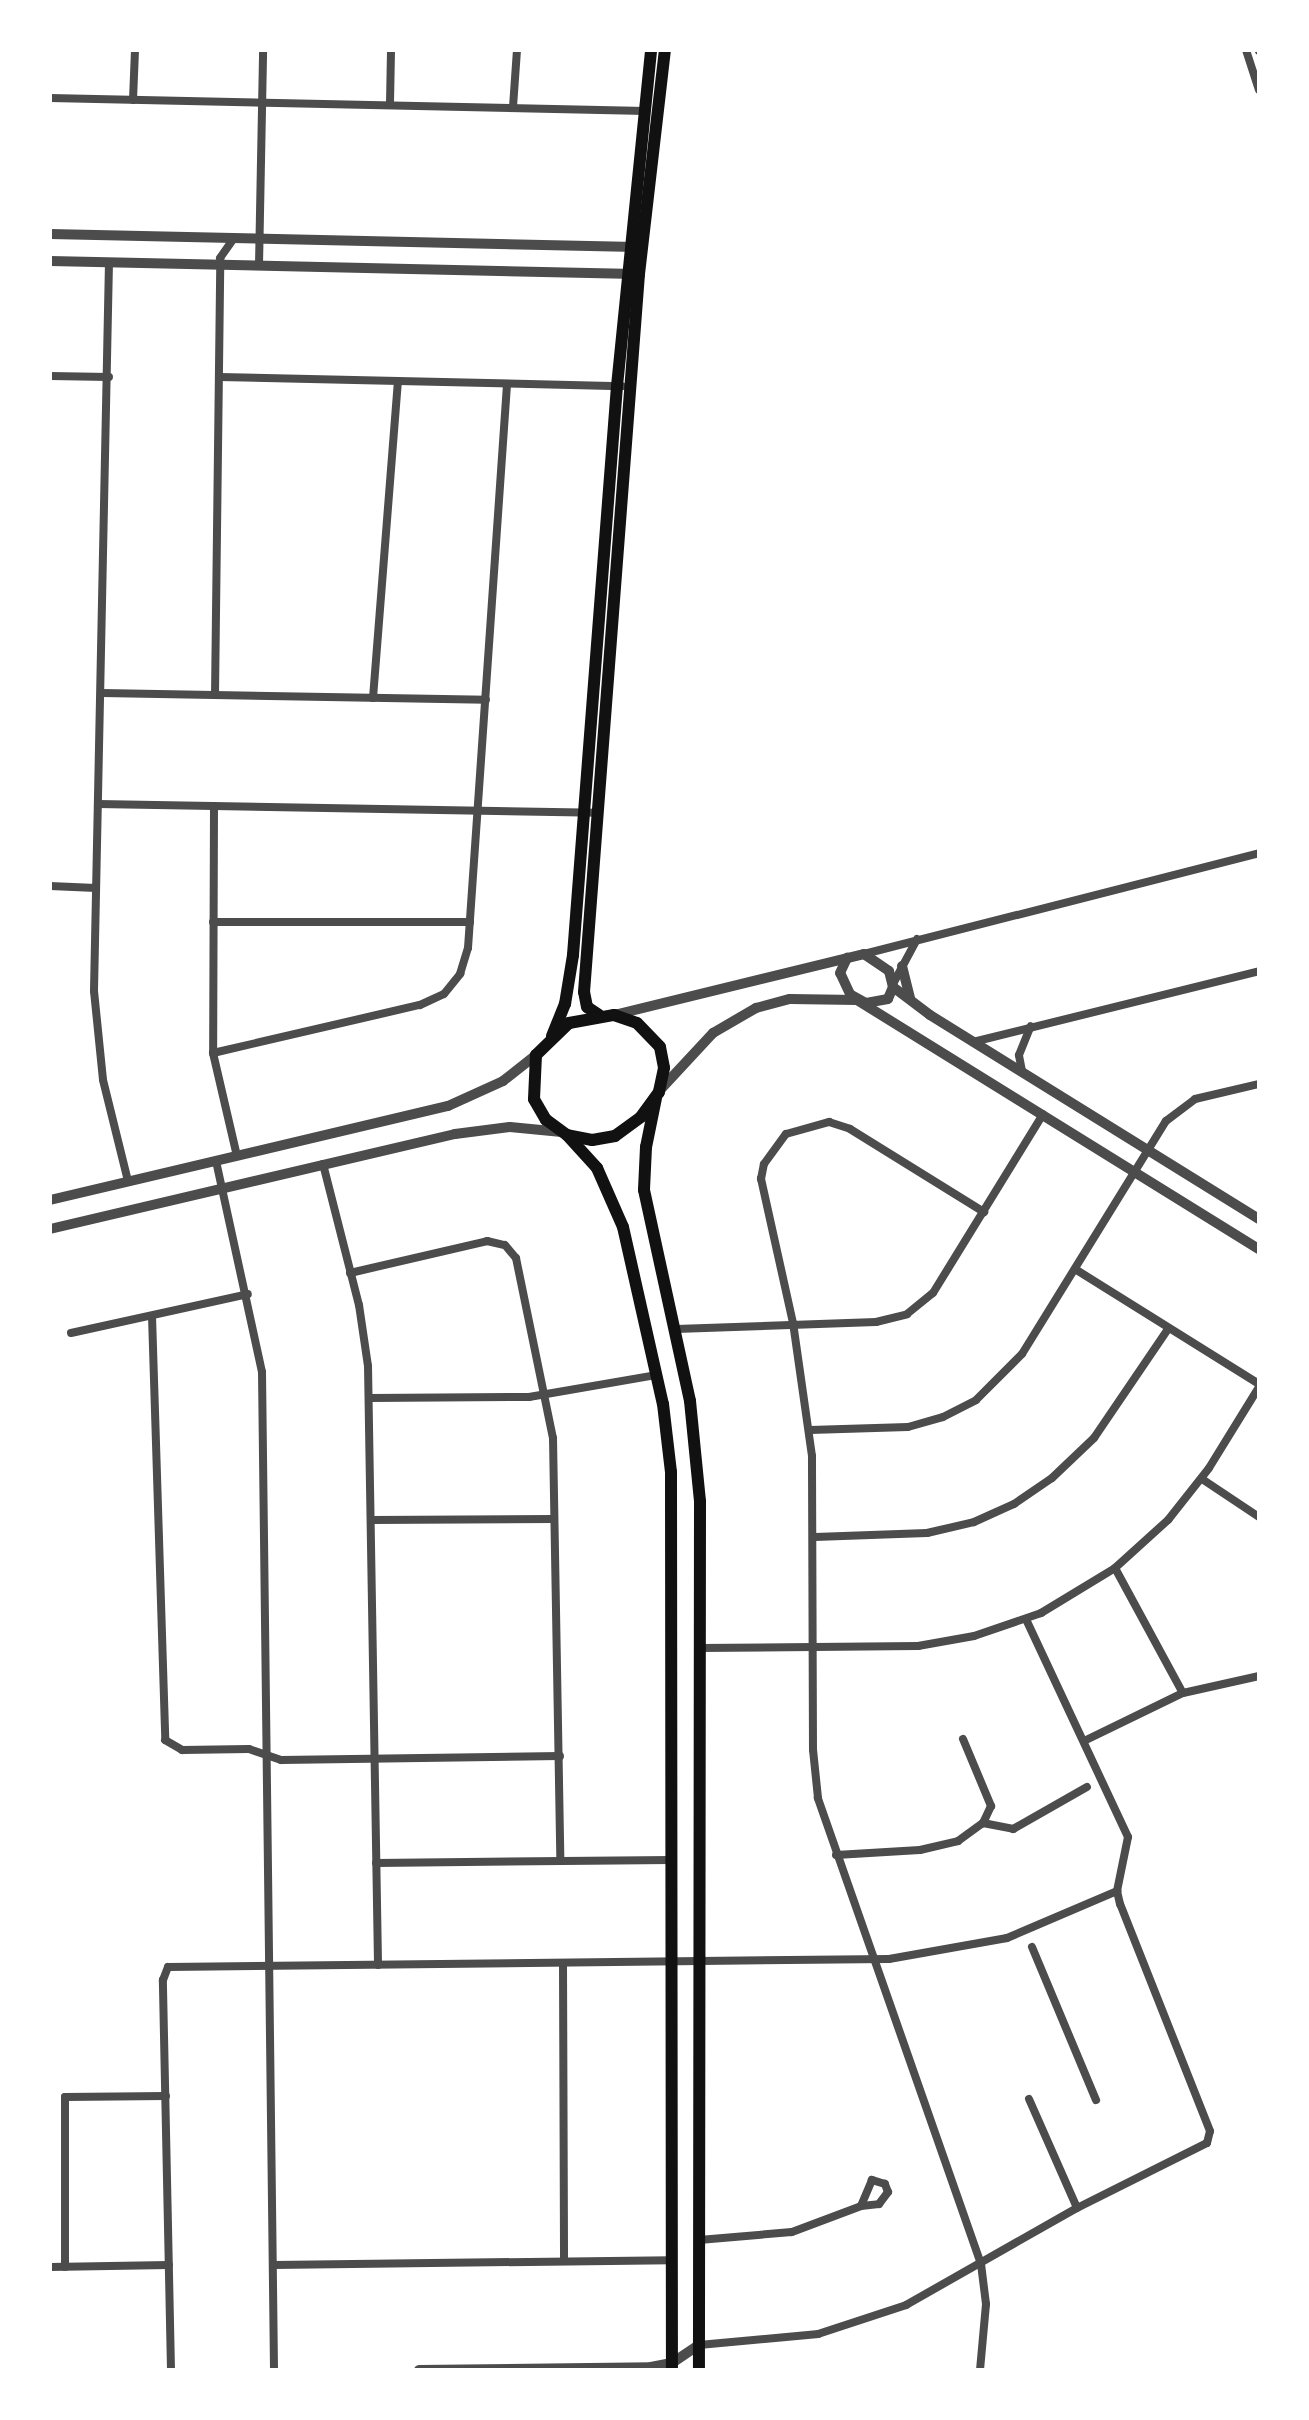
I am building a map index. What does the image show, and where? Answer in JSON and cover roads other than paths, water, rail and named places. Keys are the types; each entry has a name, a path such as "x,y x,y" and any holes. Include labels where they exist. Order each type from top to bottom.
{"main road":[{"path":"636,247 651,50"},
{"path":"599,1015 587,1007 584,992 591,813 617,386 665,50"},
{"path":"552,1036 565,1004 591,813 631,387 633,274"},
{"path":"672,2367 673,1502 657,1375 616,1204 597,1168 565,1134 546,1120 534,1099 536,1055 552,1036 569,1023 599,1015 614,1015 637,1023 660,1047 664,1068 644,1190 676,1329 697,1451 700,1648 699,2370"},
{"path":"565,1134 592,1140 615,1136 658,1095"}],"street":[{"path":"133,100 135,50"},
{"path":"259,265 263,50"},
{"path":"390,103 391,50"},
{"path":"513,107 517,50"},
{"path":"1246,50 1254,59 1259,90"},
{"path":"50,98 390,103 646,111"},
{"path":"50,234 636,247"},
{"path":"215,695 220,265 222,250 236,237"},
{"path":"50,261 633,274"},
{"path":"109,262 96,888 99,1055 128,1181"},
{"path":"50,376 109,377"},
{"path":"219,377 631,387"},
{"path":"373,698 398,381"},
{"path":"213,1053 420,1005 444,994 460,974 470,922 507,384"},
{"path":"102,693 486,700"},
{"path":"98,804 591,813"},
{"path":"214,806 213,1053 237,1156"},
{"path":"614,1015 1259,853"},
{"path":"50,886 96,888"},
{"path":"213,922 470,922"},
{"path":"658,1095 687,1057 734,1019 770,1003 812,999 882,1002 918,939"},
{"path":"864,954 884,964 893,986 916,1006 1259,1219"},
{"path":"847,958 842,981 857,1000 885,1020 1259,1249"},
{"path":"902,966 903,986 916,1006"},
{"path":"973,1042 1259,971"},
{"path":"812,999 848,1005 885,1020"},
{"path":"1022,1071 1019,1055 1031,1026"},
{"path":"50,1200 448,1106 503,1081 536,1055"},
{"path":"810,1430 908,1427 943,1417 976,1400 1022,1354 1149,1150 1180,1106 1259,1084"},
{"path":"676,1329 876,1322 907,1314 933,1293 1043,1114"},
{"path":"980,2370 986,2304 981,2264 836,1855 813,1766 815,1537 810,1430 793,1323 761,1179 770,1149 786,1134 829,1122 850,1129 984,1212"},
{"path":"50,1229 481,1129 565,1134"},
{"path":"216,1161 248,1294 262,1372 274,2370"},
{"path":"323,1164 365,1333 369,1398 378,1965"},
{"path":"350,1273 471,1243 505,1245 520,1269 548,1395 554,1519 560,1859"},
{"path":"700,1648 918,1646 1026,1619 1115,1568 1168,1520 1202,1479 1259,1386 1075,1269"},
{"path":"71,1333 248,1294"},
{"path":"152,1316 158,1405 162,1731 165,1740 182,1750 249,1749 281,1760 560,1756"},
{"path":"815,1537 927,1533 974,1522 1014,1504 1052,1478 1094,1438 1168,1329"},
{"path":"369,1398 548,1395 657,1375"},
{"path":"1202,1479 1259,1517"},
{"path":"371,1520 554,1519"},
{"path":"1115,1568 1183,1693"},
{"path":"419,2370 672,2367 699,2345 818,2334 906,2305 1077,2208 1207,2143 1210,2131 1117,1891 1128,1837 1026,1619"},
{"path":"1084,1741 1183,1693 1259,1676"},
{"path":"836,1855 920,1850 958,1841 983,1823 991,1806 963,1739"},
{"path":"983,1823 1013,1829 1087,1787"},
{"path":"376,1863 671,1860"},
{"path":"171,2370 163,1980 168,1967 873,1958 1007,1938 1117,1891"},
{"path":"1032,1947 1096,2100"},
{"path":"563,1963 564,2261"},
{"path":"65,2267 65,2097 166,2096"},
{"path":"1029,2099 1077,2208"},
{"path":"699,2240 792,2232 861,2206"},
{"path":"274,2265 671,2260"},
{"path":"50,2267 169,2265"}]}
